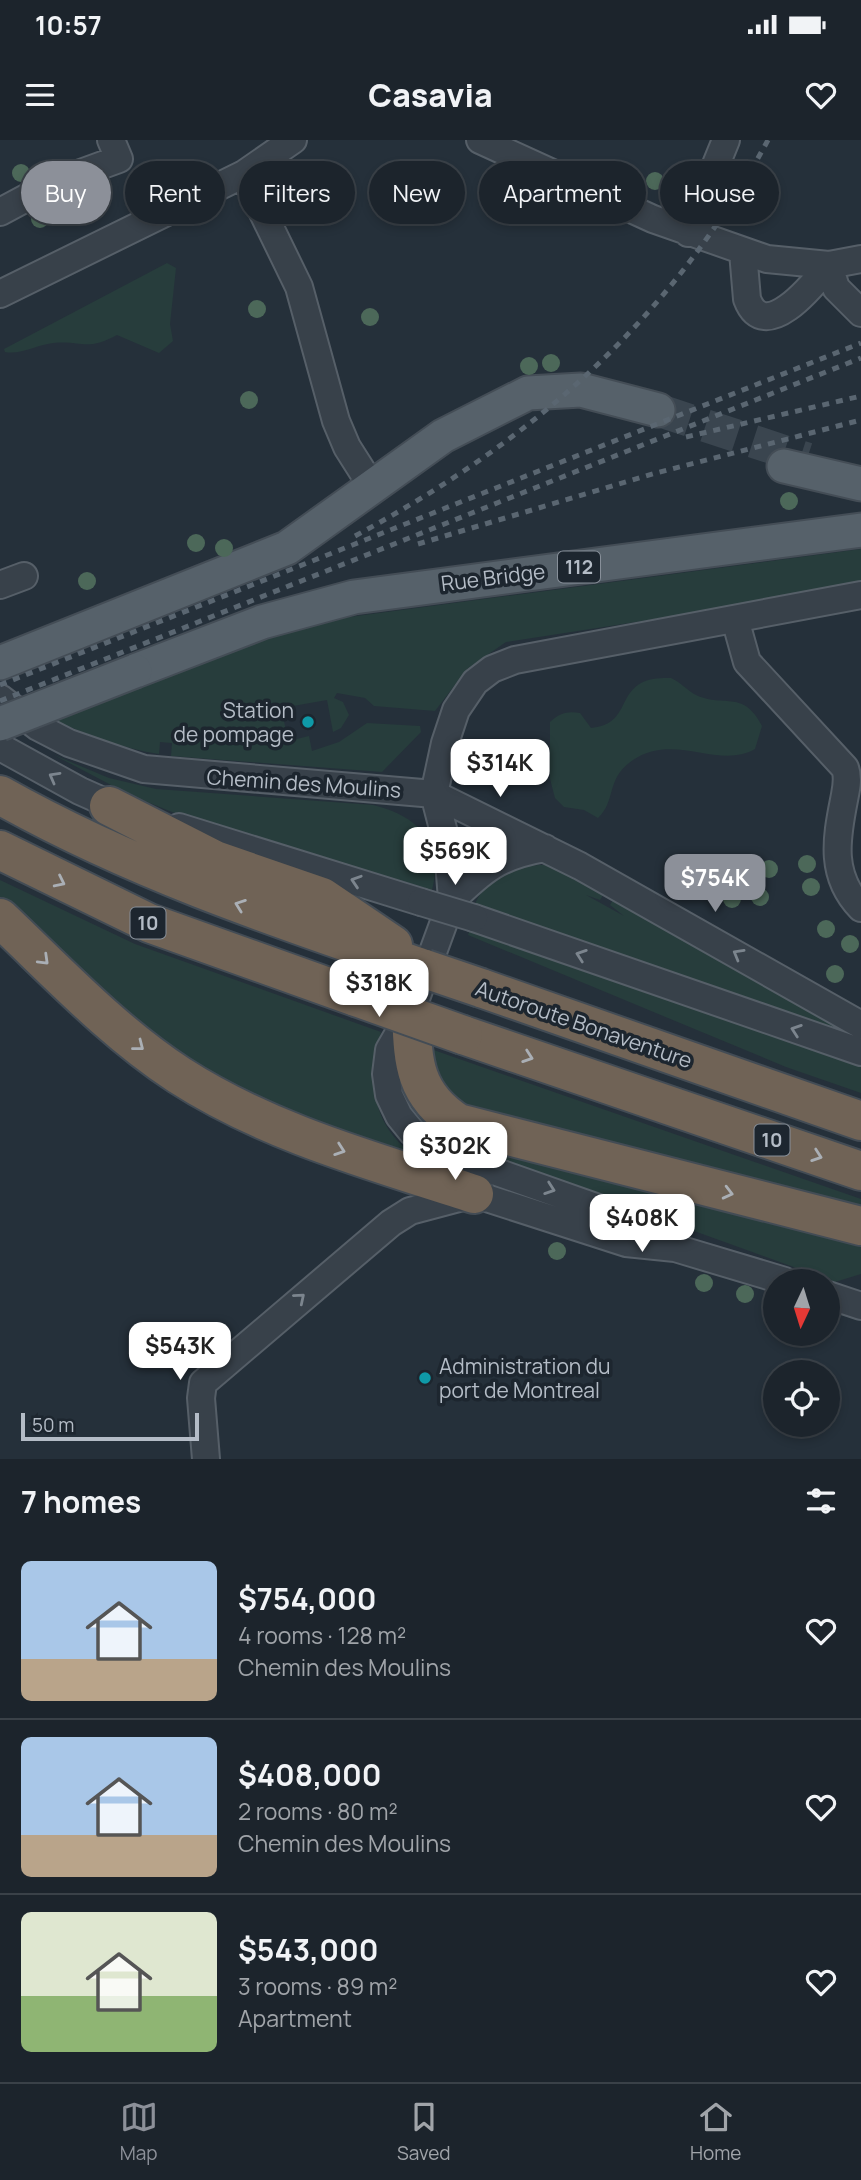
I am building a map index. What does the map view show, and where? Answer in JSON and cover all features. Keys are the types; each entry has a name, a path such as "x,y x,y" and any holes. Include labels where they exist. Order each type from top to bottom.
{"highway":[{"name":"10","path":"0,795 90,844 143,867 376,943"},
{"path":"109,806 215,860 322,897 376,943"},
{"name":"10","path":"0,850 149,923 463,1035 861,1171"},
{"path":"0,918 107,1020 186,1080 270,1124 474,1194"},
{"name":"Autoroute Bonaventure","path":"376,943 425,969 861,1121"},
{"path":"411,1012 413,1058 418,1077 435,1106 458,1124 861,1226"}],"main road":[{"path":"12,658 287,548 443,436 528,393 573,390 605,394 649,414"},
{"path":"861,471 796,463 861,484"},
{"name":"Rue Bridge","path":"0,724 272,619 354,597 861,530"}],"street":[{"path":"0,212 56,182 120,159 111,140"},
{"path":"263,161 293,140"},
{"path":"480,140 523,149 688,233 743,252 767,259 829,265 861,259"},
{"path":"688,233 726,140"},
{"path":"0,294 239,176"},
{"path":"268,224 299,287 336,421 347,447 373,488"},
{"path":"743,252 747,299 750,306 764,314 773,315 794,304 829,265"},
{"path":"829,265 836,288 861,313"},
{"path":"675,1248 635,1221 449,1155 419,1139 394,1106 386,1074 389,1050 411,1012 452,900 447,848 434,794 456,710 475,682 492,669 547,653 861,595"},
{"path":"735,619 741,650 747,662 845,768 848,782 839,825 837,863 846,889 861,908"},
{"name":"Chemin des Moulins","path":"0,698 38,727 69,743 144,769 434,794 545,848 861,1025"},
{"path":"0,747 109,806 474,918 861,1052"},
{"path":"452,900 491,864 512,855 545,848"},
{"path":"395,1168 400,1217"},
{"path":"206,1459 201,1398 203,1382 410,1210 474,1194 626,1243 675,1248 763,1274"},
{"path":"840,1299 861,1306"}],"green space":[{"path":"167,263 176,268 170,324 173,341 159,353 117,335 98,343 63,342 5,352 4,349"},
{"path":"861,549 861,584 779,600 506,642 467,669 435,711 374,706 365,698 337,693 334,698 343,702 349,715 341,728 333,732 327,700 293,706 293,710 282,712 287,735 296,734 297,739 309,736 312,751 339,742 367,723 420,726 421,732 382,772 171,756 172,743 160,742 159,754 144,751 102,740 48,717 224,646 334,619"},
{"path":"671,678 704,698 731,701 747,707 762,726 755,749 726,756 665,749 649,752 624,767 618,775 608,804 598,818 584,810 564,807 555,798 550,779 550,722 564,713 575,712 580,713 591,728 603,725 612,721 629,694 643,682"},
{"path":"54,755 109,778 156,789 373,805 388,810 402,816 424,833 434,858 432,890 177,814 130,795"},
{"path":"468,825 501,840 501,844 472,864 463,831"},
{"path":"548,865 605,892 600,900 586,895 624,916 610,905 614,898 843,1028 841,1033 475,904 488,885 505,873 525,866"},
{"path":"0,880 135,944 381,1032 375,1084 381,1116 400,1143 415,1156 607,1225 298,1123 171,1056 0,901"},
{"path":"470,929 861,1067 861,1093 786,1067 468,935"},
{"path":"425,1047 861,1199 861,1211 451,1102"},
{"path":"404,1070 412,1093 861,1241 861,1274 840,1280 840,1269 799,1269 459,1146 438,1135 414,1113 399,1082"}],"tunnel":[{"path":"658,410 807,459"}],"railway":[{"path":"355,536 482,459 539,416 592,370 642,319 687,265 730,205 768,140"},
{"path":"0,685 861,343"},
{"path":"0,701 861,358"},
{"path":"686,437 861,396"},
{"path":"418,544 656,473 861,420"}],"place":[{"name":"Station de pompage","path":"308,722"},
{"name":"Administration du port de Montreal","path":"425,1378"}]}
